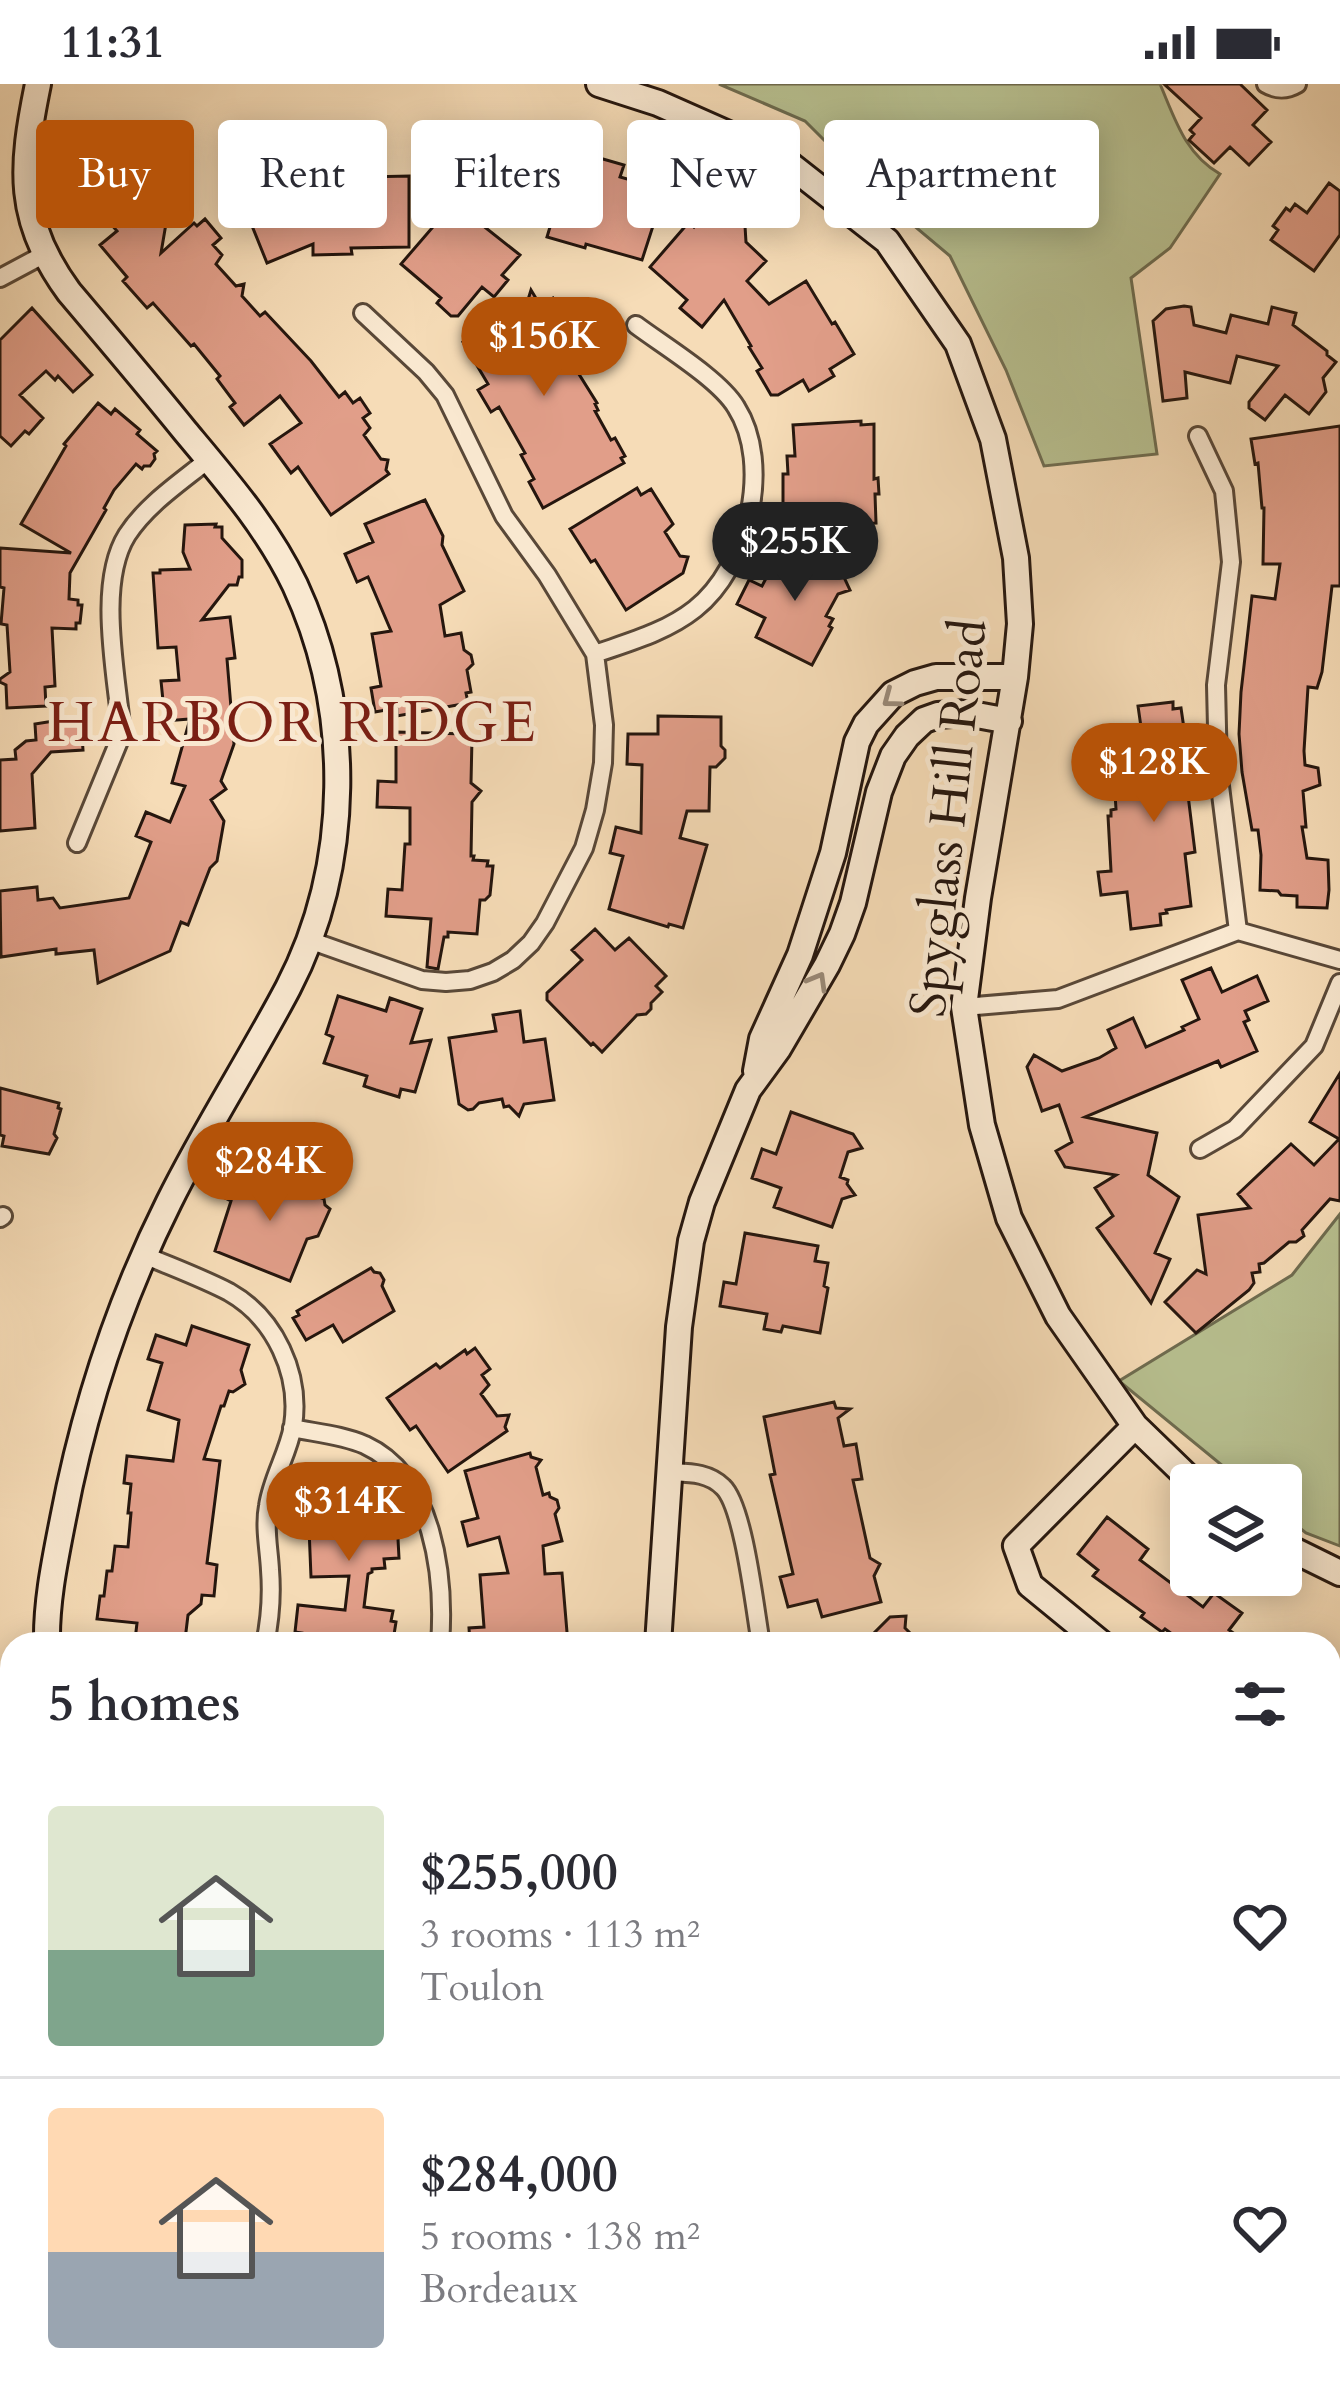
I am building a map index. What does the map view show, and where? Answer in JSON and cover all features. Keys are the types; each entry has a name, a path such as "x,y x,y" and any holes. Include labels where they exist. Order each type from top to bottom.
{"street":[{"path":"38,84 25,172 27,202 45,254 69,292 245,503 272,543 313,632 326,679 337,758 328,872 309,940 289,986 182,1176 144,1255 106,1353 81,1436 52,1577 47,1632"},
{"name":"Spyglass Hill Road","path":"599,84 658,103 780,157 886,242 958,344 993,439 1016,558 1020,625 964,1007 982,1125 1009,1218 1058,1316 1135,1426 1174,1464"},
{"path":"1266,84 1277,89 1297,84"},
{"path":"0,278 45,254"},
{"path":"309,940 404,975 446,982 470,980 513,960 545,923 584,848 603,763 604,725 595,654 504,516 445,395 363,313"},
{"path":"595,654 645,637 698,607 732,560 746,531 752,501 752,449 734,402 636,326"},
{"path":"1198,436 1224,491 1232,562 1216,685 1218,770 1238,931"},
{"path":"77,843 119,742 113,568 142,515 209,459"},
{"path":"755,1078 762,1039 800,955 833,853 861,734 876,710 893,694 936,677 1015,677"},
{"path":"659,1632 679,1327 691,1241 702,1202 755,1078 789,1030 842,934 879,792 895,753 924,720 938,715 952,712 1009,721"},
{"path":"861,734 895,753"},
{"path":"964,1007 1058,999 1238,931 1340,960"},
{"path":"1200,1149 1235,1129 1314,1046 1340,983"},
{"path":"144,1255 229,1293 261,1318 288,1365 294,1392 292,1428 267,1509 266,1632"},
{"path":"1087,1632 1030,1585 1016,1546 1135,1426"},
{"path":"292,1428 369,1447 404,1477 417,1497 435,1560 440,1632"},
{"path":"669,1472 712,1478 731,1497 758,1632"},
{"path":"1302,1554 1340,1573"}],"green space":[{"path":"719,84 1160,84 1190,146 1220,174 1170,248 1131,278 1157,454 1044,466 1006,370 950,256 917,228 1099,228 1099,120 824,120 824,140 805,121"},
{"path":"1340,1214 1340,1546 1302,1530 1302,1464 1220,1464 1119,1381 1292,1275"}],"building":[{"path":"1164,84 1240,84 1267,110 1253,125 1271,142 1249,165 1230,147 1214,163 1189,140 1194,134 1190,130 1201,118"},
{"path":"603,159 624,165 620,177 627,179 627,228 652,228 642,260 547,237 550,228 603,228"},
{"path":"387,176 409,176 409,247 351,248 352,254 313,255 313,244 267,263 253,228 387,228"},
{"path":"1329,183 1340,191 1340,235 1314,271 1271,240 1278,230 1273,226 1295,204 1307,213"},
{"path":"205,219 221,238 213,245 222,255 216,264 236,286 244,284 242,296 260,316 265,312 339,397 345,392 353,403 360,398 370,413 363,418 370,428 364,435 381,459 388,460 389,474 331,515 298,467 291,473 270,444 301,423 280,396 244,425 230,407 235,403 217,379 220,376 194,344 153,303 147,308 123,281 127,277 100,245 117,231 114,228 165,228 161,253"},
{"path":"432,228 486,228 520,255 502,275 508,280 494,297 482,287 458,316 451,316 437,303 441,298 401,264"},
{"path":"684,228 745,228 746,242 766,261 747,281 769,304 806,281 854,354 830,369 834,376 809,391 803,380 771,395 757,371 762,368 724,300 702,327 680,308 687,300 650,267"},
{"path":"531,290 540,305 553,298 566,319 559,323 566,333 564,341 580,363 577,371 597,403 595,411 625,456 621,458 624,463 543,508 529,482 534,479 521,455 525,453 499,407 491,412 478,390 488,384 463,342 523,304 524,313"},
{"path":"1191,307 1194,325 1226,333 1231,315 1268,324 1272,307 1296,313 1293,325 1336,362 1323,378 1326,392 1309,414 1285,395 1265,420 1249,408 1249,402 1278,366 1237,356 1230,383 1185,372 1187,398 1163,401 1153,321 1166,309"},
{"path":"32,308 92,375 73,392 46,371 20,395 43,418 11,446 0,436 0,340"},
{"path":"98,403 111,414 115,409 140,430 137,434 157,451 155,459 142,469 136,464 114,490 70,573 69,599 82,605 80,623 76,629 52,628 55,686 45,687 46,706 7,708 6,685 0,682 10,672 7,625 1,624 0,548 71,553 21,524 64,444"},
{"path":"861,421 861,425 874,424 876,523 815,526 814,506 783,508 787,456 795,456 793,425"},
{"path":"1340,426 1340,586 1332,586 1317,688 1308,687 1305,765 1318,768 1320,785 1303,791 1306,827 1302,827 1307,858 1328,860 1329,890 1327,908 1297,907 1297,896 1260,890 1258,830 1252,830 1242,772 1241,692 1252,596 1275,599 1280,564 1263,564 1264,508 1251,439"},
{"path":"637,488 641,495 651,489 673,524 665,532 680,556 688,557 683,573 626,610 570,529"},
{"path":"425,500 464,591 440,605 445,636 461,633 464,650 471,655 473,664 467,670 471,692 466,693 468,703 397,716 397,708 375,712 371,688 381,686 372,634 391,631 368,577 357,582 345,554 373,542 365,524"},
{"path":"216,524 242,560 237,585 229,585 202,620 230,617 235,658 227,659 234,744 221,781 226,789 211,800 224,821 217,861 188,925 181,922 170,951 98,983 94,950 56,954 56,949 1,957 0,891 37,887 38,900 53,898 60,908 129,898 151,842 136,836 146,812 170,822 185,786 172,783 190,719 165,721 161,681 179,680 176,647 158,648 153,573 190,569 183,552 185,525"},
{"path":"784,544 843,575 850,590 838,594 826,616 833,619 832,628 812,665 756,637 765,618 737,604 749,580 762,586"},
{"path":"1173,702 1173,709 1181,708 1188,756 1195,852 1185,854 1191,906 1166,910 1160,914 1161,925 1131,929 1127,892 1101,895 1098,872 1111,871 1108,816 1116,809 1115,794 1150,790 1138,706"},
{"path":"658,716 721,717 725,750 725,758 710,767 709,811 687,811 680,838 707,845 683,928 609,909 623,856 610,853 616,827 641,833 642,765 627,764 628,734 658,734"},
{"path":"81,721 83,750 51,752 32,774 35,828 0,831 0,760 16,759 15,750 36,740 35,724"},
{"path":"396,732 472,738 471,783 481,791 472,802 471,856 493,866 490,895 480,900 477,934 448,932 444,937 438,969 427,967 431,919 386,916 388,889 402,890 405,844 410,844 410,808 377,807 378,781 396,782"},
{"path":"595,929 615,950 629,938 666,976 656,986 662,992 651,1009 637,1015 602,1052 547,1000 547,993 582,960 572,950"},
{"path":"1211,968 1222,992 1257,976 1268,1001 1245,1011 1249,1020 1244,1022 1257,1051 1221,1067 1218,1061 1085,1117 1157,1133 1148,1175 1179,1197 1155,1253 1170,1259 1151,1303 1097,1228 1113,1216 1095,1188 1116,1175 1065,1167 1056,1151 1072,1142 1059,1105 1042,1111 1027,1067 1034,1055 1062,1071 1099,1058 1116,1048 1108,1030 1133,1018 1146,1047 1184,1030 1182,1027 1199,1019 1182,980"},
{"path":"338,996 386,1011 390,998 422,1009 411,1043 431,1040 415,1092 401,1089 399,1097 376,1090 364,1086 367,1076 324,1063 333,1037 326,1034"},
{"path":"520,1011 524,1042 545,1039 554,1100 524,1104 519,1116 504,1107 502,1099 468,1110 459,1104 449,1038 496,1031 493,1015"},
{"path":"1340,1073 1340,1201 1330,1199 1302,1230 1304,1236 1259,1264 1260,1272 1252,1273 1254,1283 1249,1290 1196,1333 1165,1302 1197,1270 1206,1274 1198,1215 1250,1208 1238,1194 1291,1144 1314,1165 1339,1139 1310,1122"},
{"path":"0,1088 59,1103 57,1138 49,1154 2,1146"},
{"path":"791,1112 853,1134 862,1148 848,1152 840,1177 848,1180 855,1195 842,1199 832,1227 774,1207 781,1188 752,1178 762,1149 776,1154"},
{"path":"235,1172 278,1189 283,1178 311,1189 309,1193 324,1199 330,1209 318,1236 307,1239 290,1281 215,1251"},
{"path":"745,1233 818,1246 815,1261 828,1263 820,1333 783,1326 781,1332 764,1329 767,1314 720,1306 724,1282 736,1284"},
{"path":"371,1268 384,1280 382,1286 394,1311 343,1342 333,1325 306,1340 293,1318 299,1315 297,1311"},
{"path":"192,1326 249,1345 241,1370 245,1384 229,1391 204,1459 220,1461 207,1563 217,1565 214,1596 202,1595 201,1604 188,1615 186,1632 136,1632 137,1623 97,1619 100,1596 104,1596 107,1571 112,1571 115,1546 128,1547 131,1484 124,1483 127,1456 173,1461 179,1420 148,1410 162,1363 148,1359 156,1335 186,1345"},
{"path":"475,1348 490,1369 482,1375 489,1385 481,1394 497,1416 509,1415 507,1431 448,1472 416,1426 410,1430 387,1398 436,1364 440,1368"},
{"path":"834,1402 836,1408 850,1409 838,1418 844,1446 856,1444 862,1479 853,1480 870,1558 880,1564 874,1576 881,1602 822,1617 817,1600 788,1607 780,1577 793,1574 770,1475 775,1474 764,1417"},
{"path":"530,1453 541,1460 536,1467 543,1495 549,1493 557,1500 555,1514 562,1541 543,1546 545,1574 562,1573 567,1632 469,1632 469,1628 484,1627 480,1575 508,1573 499,1537 468,1546 462,1522 478,1518 465,1471"},
{"path":"362,1484 362,1491 391,1489 392,1517 405,1531 398,1539 399,1558 384,1559 385,1568 368,1574 364,1607 393,1611 394,1632 295,1632 298,1605 345,1610 349,1576 311,1577 309,1528 299,1529 298,1502 344,1500 343,1485"},
{"path":"1107,1517 1148,1549 1140,1560 1170,1582 1170,1596 1188,1596 1203,1607 1212,1596 1218,1596 1242,1613 1232,1632 1162,1632 1093,1576 1098,1570 1078,1554"},
{"path":"906,1616 909,1632 875,1632 890,1617"}],"district":[{"name":"HARBOR RIDGE","path":"293,723"}]}
